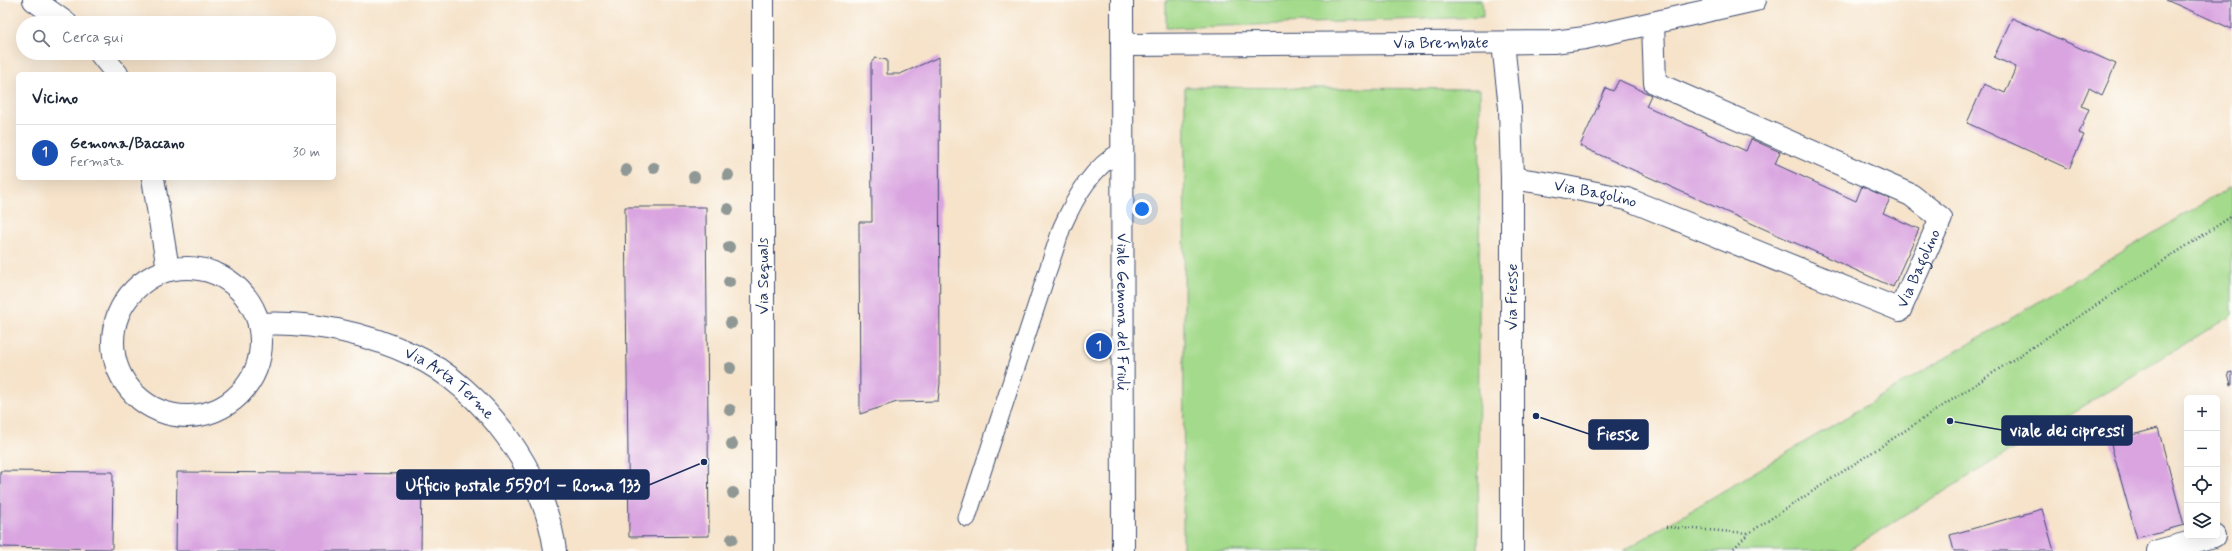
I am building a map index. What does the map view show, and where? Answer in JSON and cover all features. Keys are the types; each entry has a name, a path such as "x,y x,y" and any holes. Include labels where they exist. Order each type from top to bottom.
{"street":[{"path":"34,0 56,16"},
{"name":"Via Sequals","path":"763,0 763,551"},
{"name":"Viale Gemona del Friuli","path":"1122,0 1124,551"},
{"name":"Via Brembate","path":"1122,44 1553,42 1585,38 1754,0"},
{"name":"Via Bagolino","path":"1512,178 1627,199 1900,310 1941,218 1911,195 1656,83 1653,23"},
{"name":"Via Fiesse","path":"1502,43 1510,108 1512,178 1512,551"},
{"path":"106,60 115,72"},
{"path":"153,180 168,270"},
{"path":"192,267 214,272 228,280 235,285 250,302 259,324 261,349 255,373 241,394 220,409 197,416 172,415 149,406 130,390 118,368 113,344 116,319 127,297 145,280 168,270 192,267"},
{"name":"Via Arta Terme","path":"259,324 297,324 344,332 413,355 446,375 461,387 482,408 517,450 544,505 555,551"},
{"path":"2158,551 2221,538"}],"lane":[{"path":"967,518 1062,227 1076,197 1093,173 1109,158 1123,150"}],"path":[{"path":"1731,551 1749,533 2232,216"},
{"path":"1666,527 1749,533"}],"green space":[{"path":"1166,0 1482,0 1483,17 1166,28"},
{"path":"1185,87 1480,89 1478,551 1183,551"},
{"path":"2232,186 2232,315 1847,551 1623,551"}],"building":[{"path":"2166,0 2232,0 2232,29 2196,13"},
{"path":"2012,18 2116,64 2102,95 2089,88 2081,106 2089,109 2079,133 2084,135 2069,169 1967,123 1984,84 2005,93 2016,67 1994,57"},
{"path":"939,57 940,383 938,401 897,402 860,414 859,222 872,222 871,63 875,58 887,60 887,74 900,74"},
{"path":"1619,80 1651,95 1646,106 1746,151 1751,139 1780,152 1775,164 1856,201 1862,186 1890,199 1883,213 1919,229 1893,287 1580,146 1606,88 1613,91"},
{"path":"625,207 706,207 709,536 629,537"},
{"path":"2232,372 2232,385 2231,385 2228,373"},
{"path":"2158,428 2184,525 2137,538 2110,441"},
{"path":"0,471 113,472 112,549 0,547"},
{"path":"177,472 422,474 421,551 176,551"},
{"path":"2042,509 2054,551 1954,551 1950,535"}],"place":[{"name":"Gemona/Baccano","path":"1099,346"},
{"name":"Fiesse","path":"1536,416"},
{"name":"viale dei cipressi","path":"1950,421"},
{"name":"Ufficio postale 55901 – Roma 133","path":"704,462"}]}
